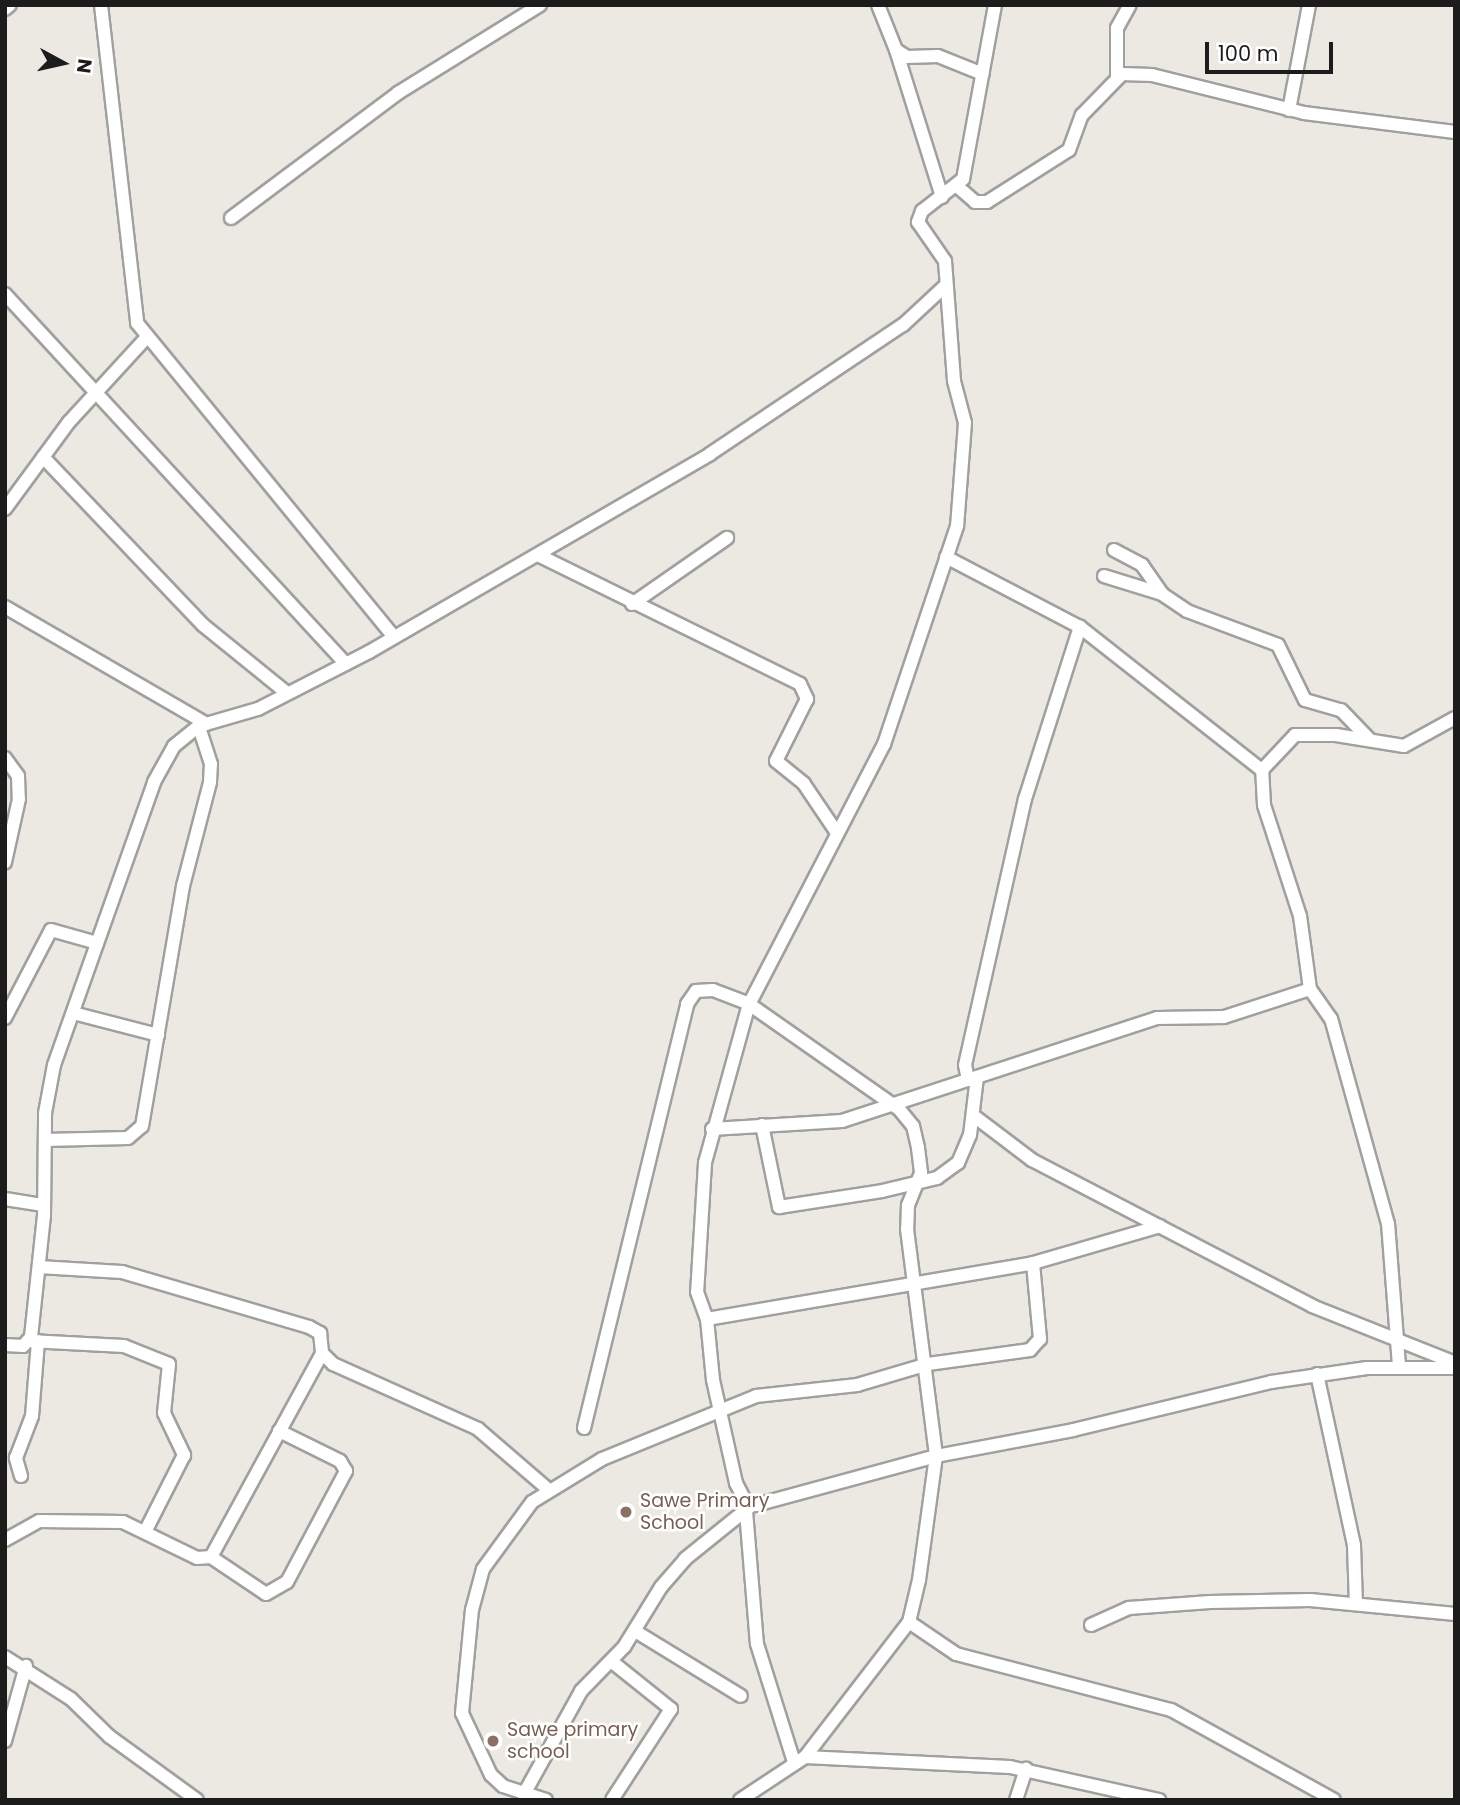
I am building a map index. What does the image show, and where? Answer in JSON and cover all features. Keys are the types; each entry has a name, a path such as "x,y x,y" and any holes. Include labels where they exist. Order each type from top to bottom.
{"street":[{"path":"5,9 9,5"},
{"path":"101,5 131,306 145,339 216,418 393,636"},
{"path":"231,218 398,93 540,5"},
{"path":"878,5 896,50 942,197"},
{"path":"799,1760 757,1644 749,1508 736,1483 719,1410 707,1319 697,1292 696,1258 712,1129 749,1004 884,744 946,557 964,493 966,443 943,255 918,222 922,211 958,187 995,5"},
{"path":"958,187 975,202 987,202 1069,150 1082,115 1117,76 1117,28 1130,5"},
{"path":"1289,110 1309,5"},
{"path":"896,50 907,57 938,56 983,74"},
{"path":"1117,76 1152,75 1289,110 1455,132"},
{"path":"21,1476 16,1458 32,1416 34,1341 44,1205 47,1093 72,1013 163,759 204,725 235,719 346,664 710,454 903,325 945,286"},
{"path":"5,295 93,394 346,664"},
{"path":"6,508 93,394 145,339"},
{"path":"43,457 204,625 288,694"},
{"path":"632,604 727,538"},
{"path":"1114,550 1142,565 1162,594"},
{"path":"538,555 806,690 807,699 776,761 804,784 837,833"},
{"path":"946,557 1080,627 1262,770"},
{"path":"1104,576 1162,594 1187,611 1278,645 1305,700 1341,710 1369,739"},
{"path":"5,607 204,725 211,764 210,782 183,886 158,1035 137,1133 115,1139 45,1140"},
{"path":"762,1125 779,1207 919,1182 946,1174 958,1163 974,1116 972,1079 965,1065 1025,799 1080,627"},
{"path":"1399,1366 1388,1224 1331,1018 1310,989 1300,916 1264,805 1262,770 1295,735 1369,739 1404,746 1455,719"},
{"path":"5,758 18,776 19,799 5,862"},
{"path":"5,1018 51,930 97,943"},
{"path":"584,1428 687,1004 704,988 749,1004 888,1102 913,1126 919,1182 906,1216 928,1364 936,1456 909,1622 799,1760 740,1800"},
{"path":"712,1129 842,1121 888,1102 972,1079 1157,1018 1224,1017 1310,989"},
{"path":"72,1013 158,1035"},
{"path":"974,1116 1032,1160 1312,1306 1455,1365"},
{"path":"5,1199 44,1205"},
{"path":"707,1319 1033,1263 1160,1226"},
{"path":"546,1800 503,1786 481,1760 463,1713 471,1610 483,1569 500,1539 549,1490 602,1459 756,1396 877,1381 928,1364 1036,1345 1040,1339 1033,1263"},
{"path":"39,1267 122,1272 303,1324 320,1333 322,1353 211,1557"},
{"path":"5,1345 34,1341 130,1347 169,1364 164,1413 184,1455 146,1530"},
{"path":"322,1353 333,1364 478,1429 549,1490"},
{"path":"524,1794 581,1691 611,1661 685,1559 749,1508 936,1456 1317,1374 1399,1366 1455,1365"},
{"path":"1317,1374 1354,1545 1356,1604"},
{"path":"5,1540 38,1521 122,1522 146,1530 197,1558 211,1557 266,1594 287,1582 346,1471 340,1461 279,1430"},
{"path":"1091,1625 1110,1614 1151,1605 1284,1599 1455,1614"},
{"path":"909,1622 956,1654 1171,1710 1334,1800"},
{"path":"635,1630 741,1696"},
{"path":"5,1657 26,1666 110,1737 197,1800"},
{"path":"611,1661 671,1709 612,1800"},
{"path":"5,1741 26,1666"},
{"path":"799,1760 1026,1769 1159,1800"},
{"path":"1016,1800 1026,1769"},
{"path":"500,1800 503,1786"}],"place":[{"name":"Sawe Primary School","path":"626,1512"},
{"name":"Sawe primary school","path":"493,1741"}]}
